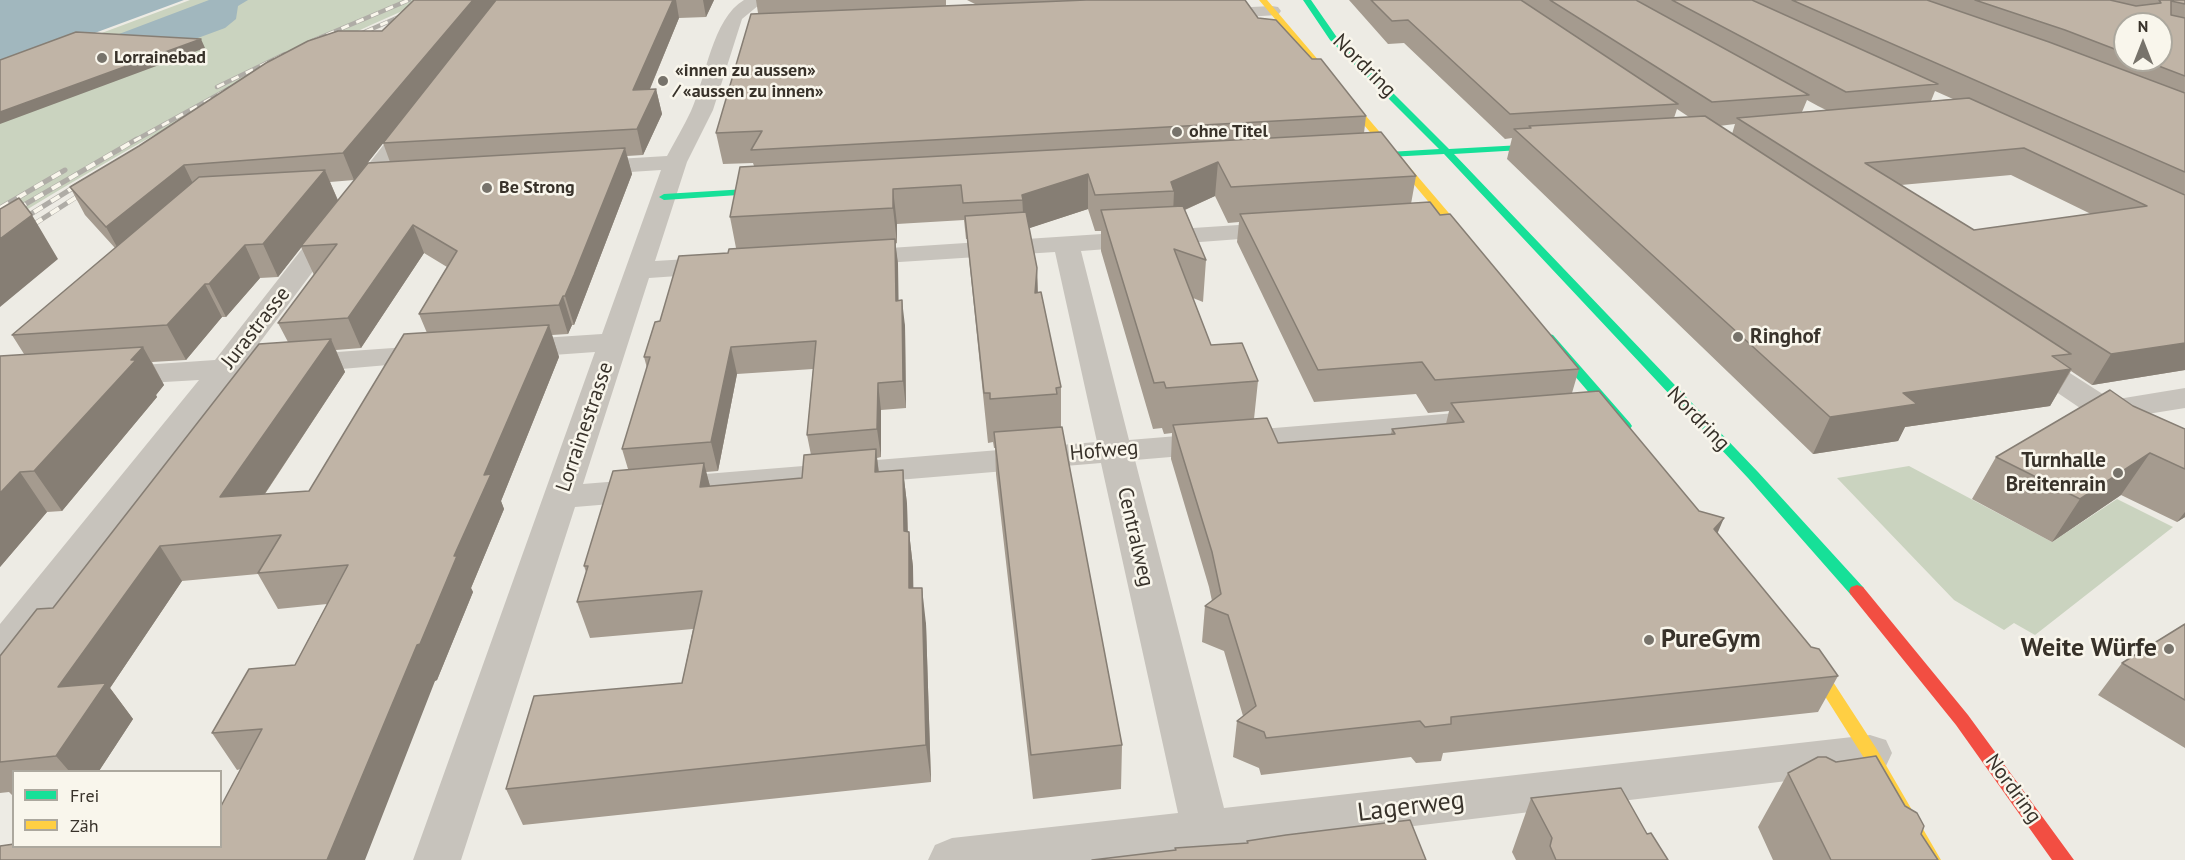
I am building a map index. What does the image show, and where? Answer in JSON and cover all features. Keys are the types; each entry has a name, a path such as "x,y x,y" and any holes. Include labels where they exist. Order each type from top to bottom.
{"street":[{"name":"Nordring","path":"1307,0 1325,27 1447,152 1778,502 1898,639 2068,853"},
{"path":"1199,14 1267,6 1479,256"},
{"name":"Lorrainestrasse","path":"437,860 675,162 750,15"},
{"name":"Jurastrasse","path":"0,653 224,369 377,182 427,105"},
{"path":"1338,158 1569,144"},
{"path":"558,169 675,162"},
{"path":"330,191 377,182"},
{"path":"664,197 795,189"},
{"path":"1415,221 1449,219"},
{"path":"829,258 1310,228"},
{"name":"Centralweg","path":"1066,244 1206,830"},
{"path":"639,270 746,263"},
{"path":"1541,328 1621,422"},
{"path":"86,378 614,342"},
{"path":"2003,342 2105,411 2142,434 2185,456"},
{"path":"2105,411 2185,398"},
{"path":"1575,413 1621,422"},
{"name":"Hofweg","path":"561,496 1528,417"},
{"path":"1797,640 1870,753 1931,860"},
{"name":"Lagerweg","path":"952,860 1870,753"}],"green space":[{"path":"190,0 428,0 372,24 263,77 104,164 0,226 0,71"},
{"path":"1909,466 2052,542 2117,499 2173,527 2035,635 2014,623 2004,630 1954,600 1837,478"}],"water":[{"path":"0,0 184,0 0,68"},
{"name":"Lorrainebad","path":"209,0 248,0 238,6 236,19 225,28 0,111 0,79"}],"building":[{"path":"414,0 473,0 343,153 184,165 106,227 70,187 139,146 266,63 308,41 338,31 382,31"},
{"path":"496,0 673,0 633,90 656,89 637,129 383,143"},
{"path":"1086,0 1245,0 1258,18 1276,20 1312,59 1321,59 1366,116 751,150 762,131 716,133 751,14"},
{"path":"1371,0 1521,0 1678,104 1510,114 1408,20 1392,21"},
{"path":"1550,0 1636,0 1809,95 1712,102"},
{"path":"1672,0 1752,0 1938,84 1846,92"},
{"path":"1792,0 1927,0 2113,66 2113,72 2129,72 2185,93 2185,172"},
{"path":"1975,0 2110,0 2136,6 2161,3 2159,0 2185,0 2185,4 2171,1 2171,12 2113,12 2113,48"},
{"path":"2173,15 2185,18 2185,76 2173,71"},
{"path":"76,32 201,39 0,112 0,60"},
{"path":"1969,98 2185,195 2185,343 2111,354 1737,118","holes":["2024,148 2147,206 1974,230 1865,163"]},
{"path":"1705,116 2071,354 2052,356 2071,369 1903,393 1917,404 1830,417 1514,129 1531,128 1529,126"},
{"path":"1381,132 1416,176 1231,187 1218,162 1171,182 1174,191 1095,195 1088,174 1022,195 1023,200 963,203 961,185 893,189 893,208 730,217 740,167"},
{"path":"625,148 574,275 559,305 419,314 457,251 413,225 348,318 278,323 337,244 301,246 368,163"},
{"path":"325,170 263,244 245,245 167,325 12,335 199,177"},
{"path":"19,198 32,215 0,239 0,209"},
{"path":"1430,202 1440,215 1450,214 1579,369 1435,380 1422,362 1318,370 1240,214"},
{"path":"1183,206 1206,260 1174,249 1211,345 1242,343 1258,381 1166,388 1164,382 1154,383 1101,210"},
{"path":"1026,212 1037,268 1035,293 1041,292 1061,387 1056,388 1057,394 990,399 990,393 984,393 965,216"},
{"path":"895,239 896,301 902,300 903,381 878,383 877,429 807,435 816,341 731,347 711,442 622,449 650,357 644,357 655,322 660,321 679,256 728,253 729,249"},
{"path":"549,325 484,475 491,474 454,556 457,556 327,860 0,860 0,846 12,844 12,848 222,848 222,804 262,729 212,733 249,669 295,665 348,565 258,573 281,535 160,546 58,687 106,683 56,756 0,762 0,656 37,609 53,608 259,344 331,339 220,497 309,491 404,334"},
{"path":"143,347 131,360 136,360 34,471 20,472 0,493 0,356"},
{"path":"2110,390 2133,406 2185,429 2185,469 2150,453 2080,499 1996,457"},
{"path":"1599,391 1699,511 1724,518 1714,529 1811,647 1819,649 1838,676 1451,717 1451,724 1425,727 1420,721 1266,738 1264,732 1237,721 1256,706 1228,615 1205,606 1221,594 1212,552 1173,425 1267,418 1278,443 1395,434 1392,429 1464,422 1451,403"},
{"path":"1062,427 1122,745 1031,755 994,432"},
{"path":"876,449 875,472 903,470 904,531 909,532 909,588 922,588 926,745 506,789 534,696 682,683 702,591 577,602 588,566 584,566 613,471 704,463 700,487 802,478 804,455"},
{"path":"2185,624 2185,700 2122,663"},
{"path":"1876,756 1905,806 1917,813 1924,826 1921,834 1938,860 1831,860 1788,773 1818,757 1826,757 1836,762"},
{"path":"1621,788 1647,834 1651,833 1668,860 1556,860 1550,846 1552,838 1531,798"},
{"path":"1410,820 1426,860 1092,860 1176,850 1175,848 1248,843 1247,841 1286,835"}],"railway":[{"path":"312,41 409,0"},
{"path":"351,38 438,0"},
{"path":"217,87 285,54"},
{"path":"134,141 230,88"},
{"path":"0,219 137,139"},
{"path":"0,208 65,170"},
{"path":"0,233 84,181"},
{"path":"0,246 89,189"}],"traffic: fast":[{"path":"1307,0 1333,38 1447,152 1753,475 1857,591"},
{"path":"1355,157 1555,145"},
{"path":"664,197 779,190"},
{"path":"1549,338 1625,426"}],"traffic: slow":[{"path":"1263,0 1473,248"},
{"path":"1805,652 1870,753 1931,860"}],"traffic: jam":[{"path":"1857,591 1962,720 2064,860"}],"place":[{"name":"Lorrainebad","path":"102,58"},
{"name":"«innen zu aussen» ⁄ «aussen zu innen»","path":"663,81"},
{"name":"ohne Titel","path":"1177,132"},
{"name":"Be Strong","path":"487,188"},
{"name":"Ringhof","path":"1738,337"},
{"name":"Turnhalle Breitenrain","path":"2118,473"},
{"name":"PureGym","path":"1649,640"},
{"name":"Weite Würfe","path":"2169,649"}]}
